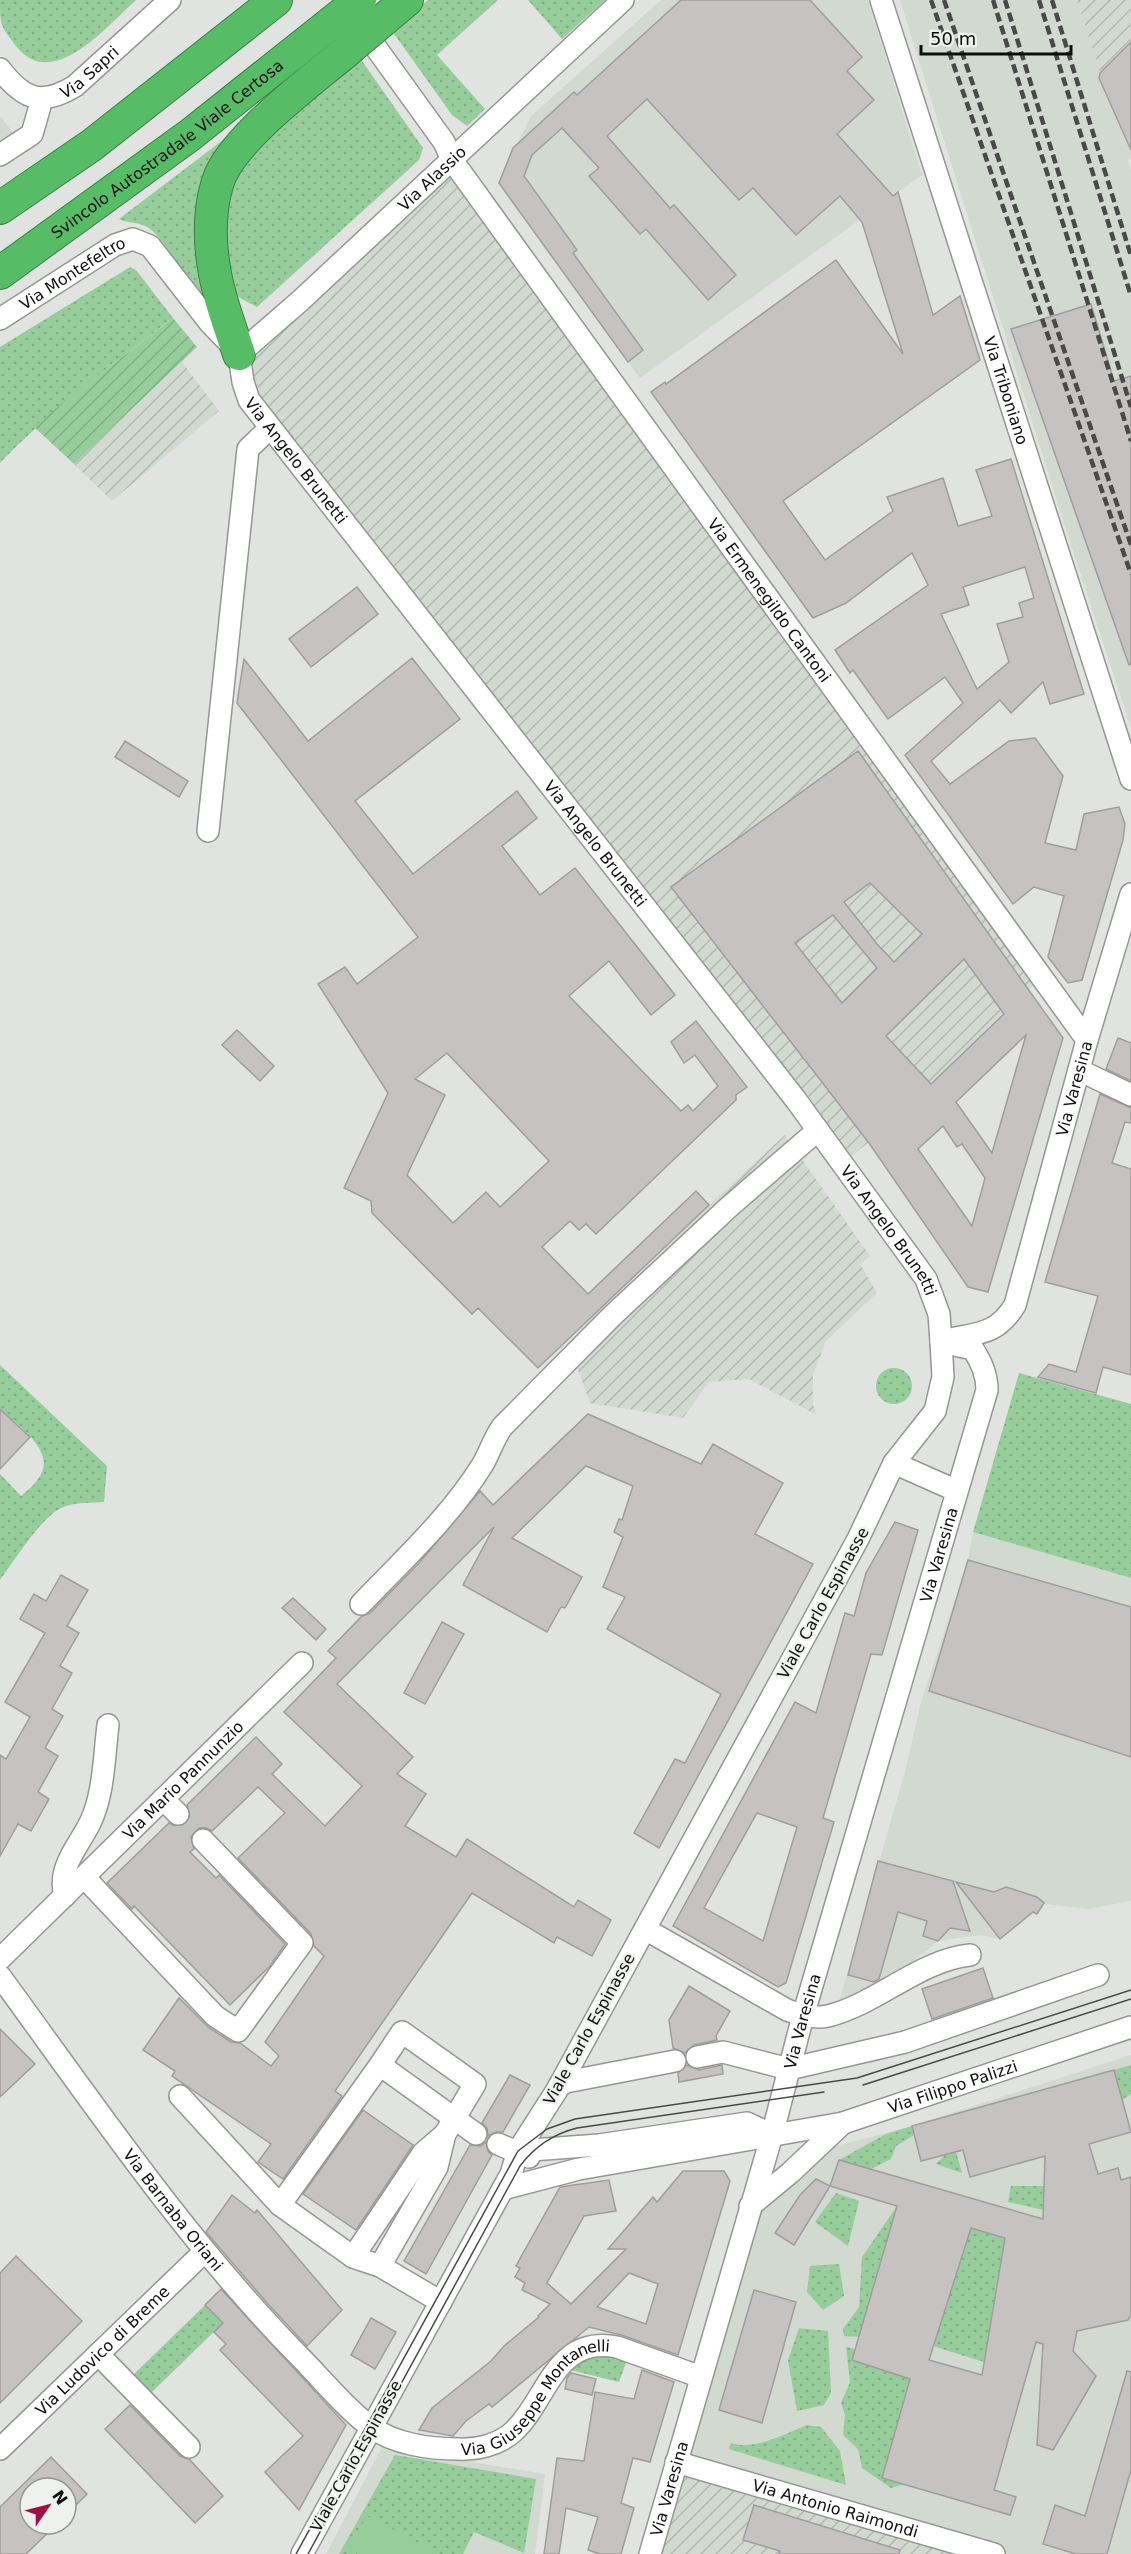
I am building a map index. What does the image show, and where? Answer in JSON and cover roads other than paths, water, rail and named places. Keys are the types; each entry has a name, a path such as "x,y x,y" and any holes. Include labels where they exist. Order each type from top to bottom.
{"highway":[{"path":"0,208 92,145 276,0"},
{"name":"Svincolo Autostradale Viale Certosa","path":"0,273 190,135 360,0"},
{"path":"239,354 213,262 211,223 220,175 230,159 256,129 369,38 407,0"}],"street":[{"name":"Via Sapri","path":"0,69 10,82 26,94 42,99 57,97 75,86 170,0"},
{"name":"Via Alassio","path":"239,354 300,301 623,0"},
{"name":"Via Triboniano","path":"881,0 1131,779"},
{"path":"369,38 444,142 452,160"},
{"path":"0,155 32,134 42,99"},
{"name":"Via Ermenegildo Cantoni","path":"452,160 1087,1040"},
{"name":"Via Montefeltro","path":"0,319 115,246 128,239 139,240 158,254 210,323 239,354"},
{"name":"Via Angelo Brunetti","path":"239,354 243,382 249,400 818,1130 926,1279 939,1314 943,1377 935,1411 894,1463"},
{"name":"Via Angelo Brunetti","path":"208,831 248,449 270,428"},
{"name":"Via Varesina","path":"941,1342 975,1336 992,1329 1006,1319 1015,1305 1087,1040 1131,894"},
{"path":"1079,1070 1131,1095"},
{"path":"361,1604 446,1513 484,1462 490,1444 502,1427 612,1316 729,1207 818,1130"},
{"name":"Via Varesina","path":"650,2554 772,2135 803,2016 987,1390 987,1379 973,1348 941,1342"},
{"path":"894,1463 957,1491"},
{"name":"Viale Carlo Espinasse","path":"302,2554 503,2188 518,2151 559,2086 876,1504 894,1463"},
{"name":"Via Mario Pannunzio","path":"0,1959 84,1877 171,1806 302,1663"},
{"path":"65,1896 61,1883 65,1867 91,1820 99,1794 108,1725"},
{"path":"84,1877 215,2016 237,2031 302,1943 203,1840"},
{"path":"645,1929 787,2010 803,2016 831,2015 908,1980 950,1957 970,1955"},
{"name":"Via Barnaba Oriani","path":"0,1976 205,2251 276,2332 370,2427"},
{"path":"696,2057 723,2052 789,2069 904,2042 1098,1976"},
{"name":"Via Filippo Palizzi","path":"503,2188 579,2169 843,2123 1131,2027"},
{"path":"280,2205 402,2032 475,2085 449,2126 423,2153 353,2257"},
{"path":"559,2086 566,2082 675,2061"},
{"path":"380,2065 449,2126 476,2134"},
{"path":"180,2096 280,2205 353,2257 380,2266 441,2302"},
{"path":"518,2151 598,2145 747,2123 772,2135"},
{"path":"750,2206 790,2173 843,2123"},
{"path":"380,2266 437,2167 449,2126"},
{"name":"Via Filippo Palizzi","path":"498,2144 536,2160 579,2169"},
{"name":"Via Ludovico di Breme","path":"1,2448 205,2251"},
{"name":"Via Giuseppe Montanelli","path":"370,2427 398,2440 432,2447 459,2449 483,2447 499,2442 514,2431 562,2364 575,2352 588,2346 603,2344 616,2347 701,2377"},
{"path":"99,2354 189,2447"},
{"name":"Via Antonio Raimondi","path":"676,2462 994,2554"}],"tunnel":[{"path":"178,1814 203,1840"}],"tram line":[{"path":"296,2554 518,2151 547,2129 575,2119 857,2078 1131,1990"},
{"path":"863,2085 1131,1999"},
{"path":"308,2554 520,2166 532,2152 552,2137 577,2128 824,2092"}],"railway":[{"path":"931,0 1131,574"},
{"path":"944,0 1131,545"},
{"path":"993,0 1131,441"},
{"path":"1005,0 1131,407"},
{"path":"1039,0 1131,296"},
{"path":"1052,0 1131,256"}]}
